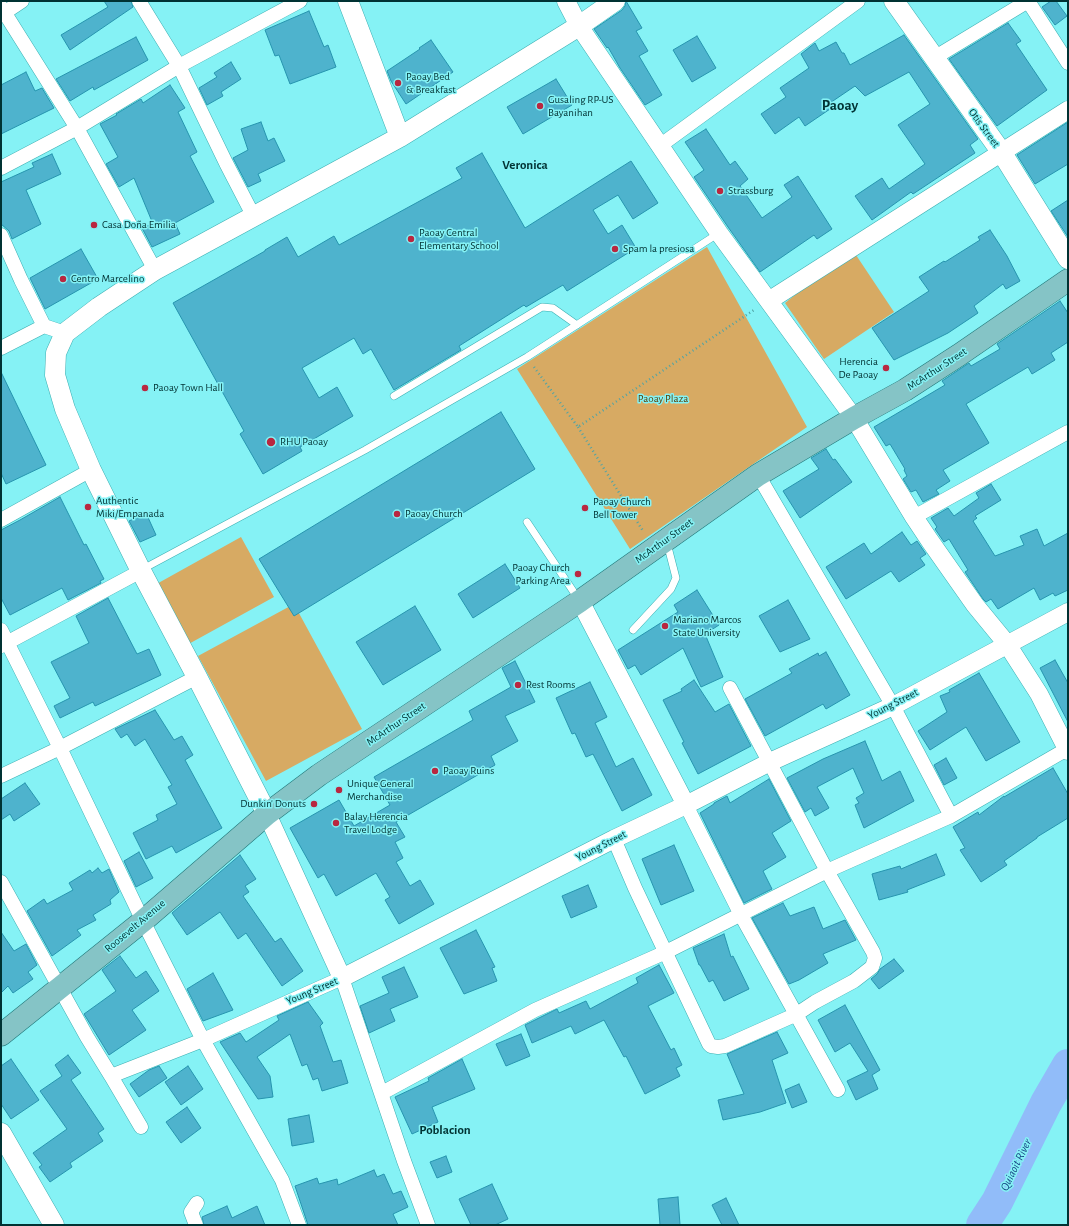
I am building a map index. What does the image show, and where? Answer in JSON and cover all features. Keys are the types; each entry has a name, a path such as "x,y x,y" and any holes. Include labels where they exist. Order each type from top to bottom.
{"main road":[{"path":"348,1 400,137"},
{"path":"267,814 141,571 91,470 65,409 55,375 56,353 65,333 99,307 155,270 400,137 579,26 615,1"},
{"name":"Otis Street","path":"894,1 1002,152 1068,259"},
{"name":"McArthur Street","path":"267,814 326,771 580,601 758,475 912,385 959,355 1068,280"},
{"name":"Roosevelt Avenue","path":"1,1035 143,921 267,814"},
{"path":"1,1133 54,1225"}],"street":[{"path":"22,1 2,12 78,128 155,270"},
{"path":"139,1 179,66 254,217"},
{"path":"1,168 78,128 179,66 300,1"},
{"path":"382,1093 535,1010 666,952 827,872 951,816 1067,750 1039,694 1007,644 975,605 914,517 854,418 770,300 719,233 661,145 579,26 566,1"},
{"path":"661,145 858,1"},
{"path":"934,58 1028,1 1068,64"},
{"path":"770,300 1068,110"},
{"path":"1,235 44,326 65,333"},
{"path":"1,348 44,326"},
{"path":"914,517 1068,432"},
{"path":"1,520 91,470"},
{"path":"758,475 893,706 951,816"},
{"path":"4,645 141,571"},
{"path":"580,601 686,805 741,915 838,1090"},
{"name":"Young Street","path":"111,1076 202,1040 342,978 614,839 686,805 770,762 893,706 1068,612"},
{"path":"1,630 4,645 60,748 202,1040 282,1180 299,1225"},
{"path":"1,776 60,748 197,678"},
{"path":"614,839 635,888 711,1046 725,1046 797,1014 815,1002 854,981 872,967 875,958 873,952 827,872 730,688"},
{"path":"267,814 342,978 404,1161 428,1225"},
{"path":"1,882 60,988 141,1127"},
{"path":"196,1203 191,1212 196,1225"}],"lane":[{"path":"141,571 365,450 527,357 719,233"},
{"path":"394,396 542,307 553,308 577,325"},
{"path":"527,522 580,601"},
{"path":"633,630 671,590 676,578 660,543"}],"path":[{"path":"578,427 770,300"},
{"path":"527,357 660,543"}],"green space":[{"name":"Paoay Plaza","path":"707,247 807,427 630,549 517,369"},
{"path":"852,249 894,312 824,359 785,303"},
{"path":"241,537 274,597 185,646 153,586"},
{"path":"294,604 362,729 266,781 198,656"}],"building":[{"path":"104,1 131,1 133,7 70,50 61,35 108,7"},
{"path":"626,1 642,28 636,31 648,51 639,56 662,95 645,105 608,47 607,48 594,29 622,10"},
{"path":"1051,1 1056,1 1067,16 1055,25 1042,7"},
{"path":"309,11 324,47 328,45 336,67 290,84 279,55 275,56 265,30"},
{"path":"1008,23 1021,41 1016,44 1047,90 997,126 949,59"},
{"path":"904,35 978,139 970,145 975,153 913,194 911,192 872,220 855,196 882,178 889,189 925,164 898,125 930,104 909,72 865,96 855,86 827,105 830,109 805,126 799,117 775,134 761,114 786,97 780,88 809,68 801,54 815,43 819,51 836,42 850,65"},
{"path":"697,36 716,68 692,82 673,50"},
{"path":"136,37 148,60 94,90 93,87 70,101 56,79"},
{"path":"431,40 453,72 406,104 391,81 387,71"},
{"path":"231,62 241,79 221,92 223,96 207,105 199,88 217,77 214,73"},
{"path":"26,72 35,91 42,88 54,108 1,134 1,85"},
{"name":"Gusaling RP-US Bayanihan","path":"556,79 572,105 523,134 507,107"},
{"path":"170,85 185,108 178,112 197,152 190,156 214,202 175,223 180,234 152,247 142,228 153,224 134,178 119,187 106,164 118,157 100,124 141,99 143,103"},
{"path":"261,122 268,141 274,138 285,161 258,174 261,181 248,187 233,158 248,150 241,129"},
{"path":"1068,122 1068,164 1035,184 1017,155"},
{"path":"706,129 730,165 735,161 748,179 740,186 762,218 792,197 784,185 798,176 832,229 817,239 814,235 760,272 694,177 704,170 685,142"},
{"path":"482,153 525,228 631,161 658,203 633,219 618,195 593,210 608,234 622,225 636,248 567,291 563,285 526,307 524,305 459,346 461,350 394,390 371,349 363,354 354,338 302,368 319,398 337,387 353,416 300,447 302,451 263,474 240,434 244,431 173,303 287,237 298,257 334,236 339,245 462,178 456,168"},
{"path":"52,154 61,174 26,190 41,224 12,239 9,231 1,224 1,182 34,167 32,163"},
{"path":"1068,200 1068,237 1051,211"},
{"path":"990,230 1007,256 1020,281 1006,289 1003,284 974,306 978,313 948,333 894,360 872,328 929,291 919,277 980,240 978,237"},
{"name":"Centro Marcelino","path":"81,249 98,279 45,309 30,278"},
{"path":"1060,301 1068,313 1068,342 1051,353 1055,360 1032,374 1028,367 966,404 989,443 943,470 950,481 936,490 939,494 923,502 916,490 911,492 903,479 907,476 904,470 905,469 890,444 886,446 874,427 945,385 942,381 969,363 971,366 1000,349 997,344"},
{"path":"1,372 46,465 6,484 1,473"},
{"name":"Paoay Church","path":"501,412 535,469 294,616 259,559"},
{"path":"826,449 833,460 835,459 852,482 800,518 783,491 819,469 811,458"},
{"path":"991,484 1001,500 975,516 977,518 973,521 995,556 1024,545 1020,536 1037,529 1044,546 1068,533 1068,590 1055,596 1053,593 1040,600 1034,588 998,609 991,599 986,602 983,599 965,572 968,570 949,539 944,542 935,529 937,527 931,518 948,508 954,516 979,498 976,493"},
{"path":"60,497 84,545 86,544 104,579 100,581 101,583 68,600 62,588 10,615 1,598 1,530"},
{"path":"146,513 156,535 140,542 129,521"},
{"path":"902,532 911,545 917,541 926,554 920,558 925,565 899,582 891,571 846,599 826,567 864,543 871,554"},
{"path":"505,564 520,588 473,618 458,594"},
{"path":"697,590 719,625 705,634 723,677 701,687 683,648 641,675 635,665 628,669 618,650 678,612 674,605"},
{"path":"108,598 137,654 149,649 161,675 95,706 93,702 60,718 54,706 70,698 51,662 89,643 76,616"},
{"path":"788,600 810,639 780,652 759,616"},
{"path":"415,606 441,650 383,685 356,642"},
{"path":"826,652 850,695 826,709 823,704 765,736 745,699 792,673 789,669 818,653 819,656"},
{"path":"1055,660 1068,683 1068,722 1040,668"},
{"path":"515,661 535,702 505,716 518,741 491,756 495,765 396,822 405,837 395,842 403,858 396,862 410,886 420,880 434,904 399,924 385,900 390,897 376,873 336,896 324,874 318,878 290,828 339,800 354,826 390,805 374,777 473,720 469,711 511,687 502,668"},
{"path":"979,673 1020,742 986,761 966,727 930,750 918,731 947,712 940,696 950,692 949,690"},
{"path":"694,680 715,712 729,704 751,746 698,774 682,743 684,742 663,700 682,691 681,689"},
{"path":"590,682 607,717 595,723 616,767 633,758 652,795 622,811 593,754 586,757 575,733 572,734 556,698"},
{"path":"155,710 174,740 182,736 193,755 185,760 222,828 176,853 172,846 146,859 133,833 158,820 156,815 177,804 168,787 172,785 145,739 135,746 127,734 121,738 115,729"},
{"path":"865,741 882,781 900,771 914,801 864,828 855,805 859,803 856,798 864,793 853,768 817,787 829,808 815,816 811,808 805,812 787,778 823,759"},
{"path":"946,758 957,778 944,785 934,765"},
{"path":"1053,768 1068,794 1068,818 1037,837 1004,861 1007,865 981,882 960,850 965,848 953,827 978,812 979,815 1004,796"},
{"path":"769,779 791,821 772,833 786,857 763,871 772,889 744,903 700,813 727,796 730,803"},
{"path":"25,783 40,804 14,821 10,814 1,820 1,799"},
{"path":"674,845 694,891 661,905 642,859"},
{"path":"139,852 153,878 136,887 124,861"},
{"path":"936,854 945,875 907,890 908,892 879,900 872,874 900,866 901,869"},
{"path":"240,855 256,879 245,886 249,892 243,896 275,942 281,938 303,971 282,986 246,933 238,939 220,912 187,935 172,913"},
{"path":"98,868 102,873 109,869 119,892 110,900 111,904 93,915 96,920 77,930 81,935 52,956 27,911 44,899 47,904 73,890 69,883 90,870 92,873"},
{"path":"588,885 597,907 571,918 562,896"},
{"path":"783,903 790,916 814,907 823,929 845,920 856,940 823,954 828,963 799,980 789,984 752,918"},
{"path":"476,930 495,967 492,968 497,981 464,994 440,948"},
{"path":"1,932 14,951 26,944 37,965 28,972 33,979 13,993 8,986 1,993"},
{"path":"724,934 731,957 733,956 749,989 724,1001 713,980 709,982 699,965 693,948"},
{"path":"120,956 136,978 146,971 159,991 132,1010 146,1030 109,1055 84,1014 116,991 102,970"},
{"path":"894,959 904,971 879,989 871,979 880,969"},
{"path":"659,965 674,993 648,1006 671,1050 674,1048 682,1065 676,1068 680,1076 645,1094 626,1056 624,1057 604,1020 575,1034 571,1026 532,1043 525,1025 557,1009 559,1013 586,1001 590,1009 638,983 636,978"},
{"path":"404,967 418,997 390,1009 395,1021 369,1033 360,1006 389,993 382,977"},
{"path":"213,973 233,1010 203,1021 187,989"},
{"path":"308,1002 323,1023 320,1026 333,1062 341,1060 348,1083 322,1091 318,1078 313,1080 307,1064 302,1066 290,1034 257,1057 270,1076 273,1097 258,1099 220,1042 240,1033 246,1042 279,1020 277,1016"},
{"path":"845,1005 880,1070 872,1075 878,1089 856,1100 847,1081 868,1071 850,1043 835,1052 818,1020"},
{"path":"777,1032 788,1053 772,1060 786,1103 760,1112 723,1120 718,1100 744,1094 727,1054"},
{"path":"521,1034 530,1056 506,1066 496,1044"},
{"path":"68,1055 81,1073 71,1080 104,1129 98,1133 103,1141 70,1163 72,1167 50,1182 39,1167 42,1165 33,1153 67,1129 40,1091 62,1076 55,1065"},
{"path":"11,1059 39,1100 11,1119 1,1104 1,1066"},
{"path":"462,1059 475,1089 432,1107 438,1122 412,1134 395,1097 429,1081 428,1078"},
{"path":"159,1066 167,1078 139,1097 130,1084 149,1070"},
{"path":"188,1066 203,1089 181,1105 165,1082"},
{"path":"799,1084 807,1102 792,1108 785,1090"},
{"path":"187,1107 201,1128 181,1143 166,1122"},
{"path":"309,1115 314,1142 292,1146 288,1119"},
{"path":"446,1156 452,1172 437,1178 430,1162"},
{"path":"374,1170 377,1177 384,1174 393,1194 401,1191 408,1207 393,1214 398,1225 308,1225 295,1186 317,1178 319,1184 337,1179 338,1185"},
{"path":"492,1184 508,1219 495,1225 471,1225 459,1199"},
{"path":"678,1197 680,1225 660,1225 658,1199"},
{"path":"726,1198 739,1225 722,1225 712,1205"},
{"path":"227,1206 232,1218 257,1206 265,1225 204,1225 202,1217"}],"waterway":[{"name":"Quiaoit River","path":"982,1225 997,1202 1046,1103 1068,1065"}],"place":[{"name":"Paoay Bed & Breakfast","path":"398,83"},
{"name":"Gusaling RP-US Bayanihan","path":"540,106"},
{"name":"Strassburg","path":"720,191"},
{"name":"Casa Doña Emilia","path":"94,225"},
{"name":"Paoay Central Elementary School","path":"411,239"},
{"name":"Spam la presiosa","path":"615,249"},
{"name":"Centro Marcelino","path":"63,279"},
{"name":"Herencia De Paoay","path":"886,368"},
{"name":"Paoay Town Hall","path":"145,388"},
{"name":"RHU Paoay","path":"271,442"},
{"name":"Authentic Miki/Empanada","path":"88,507"},
{"name":"Paoay Church Bell Tower","path":"585,508"},
{"name":"Paoay Church","path":"397,514"},
{"name":"Paoay Church Parking Area","path":"578,574"},
{"name":"Mariano Marcos State University","path":"665,626"},
{"name":"Rest Rooms","path":"518,685"},
{"name":"Paoay Ruins","path":"435,771"},
{"name":"Unique General Merchandise","path":"339,790"},
{"name":"Dunkin' Donuts","path":"314,804"},
{"name":"Balay Herencia Travel Lodge","path":"336,823"}],"district":[{"name":"Paoay","path":"840,105"},
{"name":"Veronica","path":"525,165"},
{"name":"Poblacion","path":"445,1130"}]}
